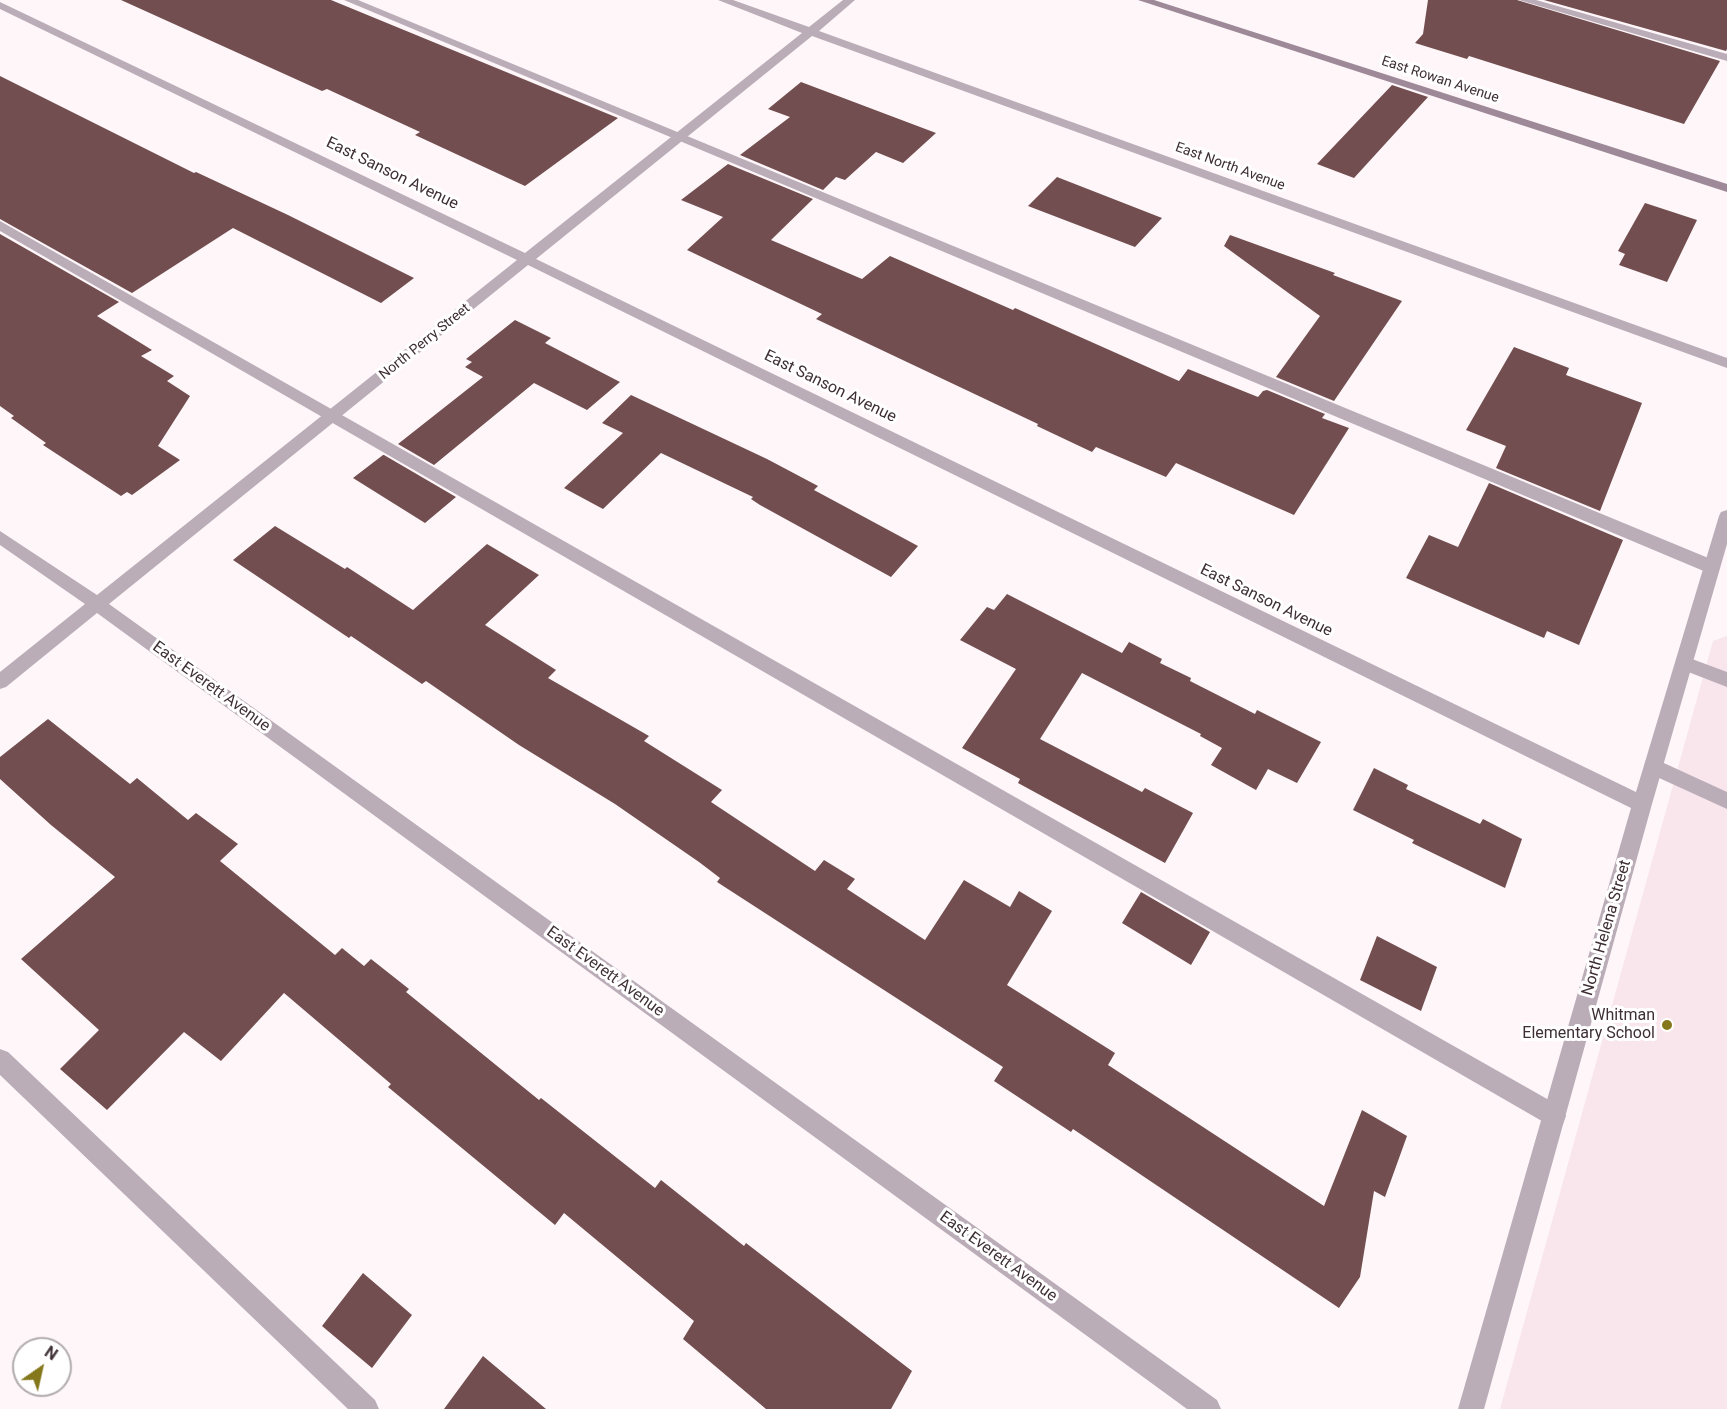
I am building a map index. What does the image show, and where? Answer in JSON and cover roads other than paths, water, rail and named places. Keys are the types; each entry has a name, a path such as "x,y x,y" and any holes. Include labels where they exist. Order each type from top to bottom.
{"street":[{"path":"349,0 1712,567"},
{"name":"East North Avenue","path":"723,0 1727,363"},
{"name":"North Perry Street","path":"0,682 850,0"},
{"name":"East Rowan Avenue","path":"1143,0 1727,188"},
{"path":"1524,0 1727,58"},
{"name":"East Sanson Avenue","path":"0,5 1642,804"},
{"path":"0,225 1555,1116"},
{"name":"North Helena Street","path":"1471,1409 1642,804 1727,516"},
{"name":"East Everett Avenue","path":"0,537 97,604 1208,1409"},
{"path":"1684,663 1727,681"},
{"path":"1653,766 1727,801"},
{"path":"0,1060 366,1409"}],"place":[{"name":"Whitman Elementary School","path":"1667,1025"}]}
